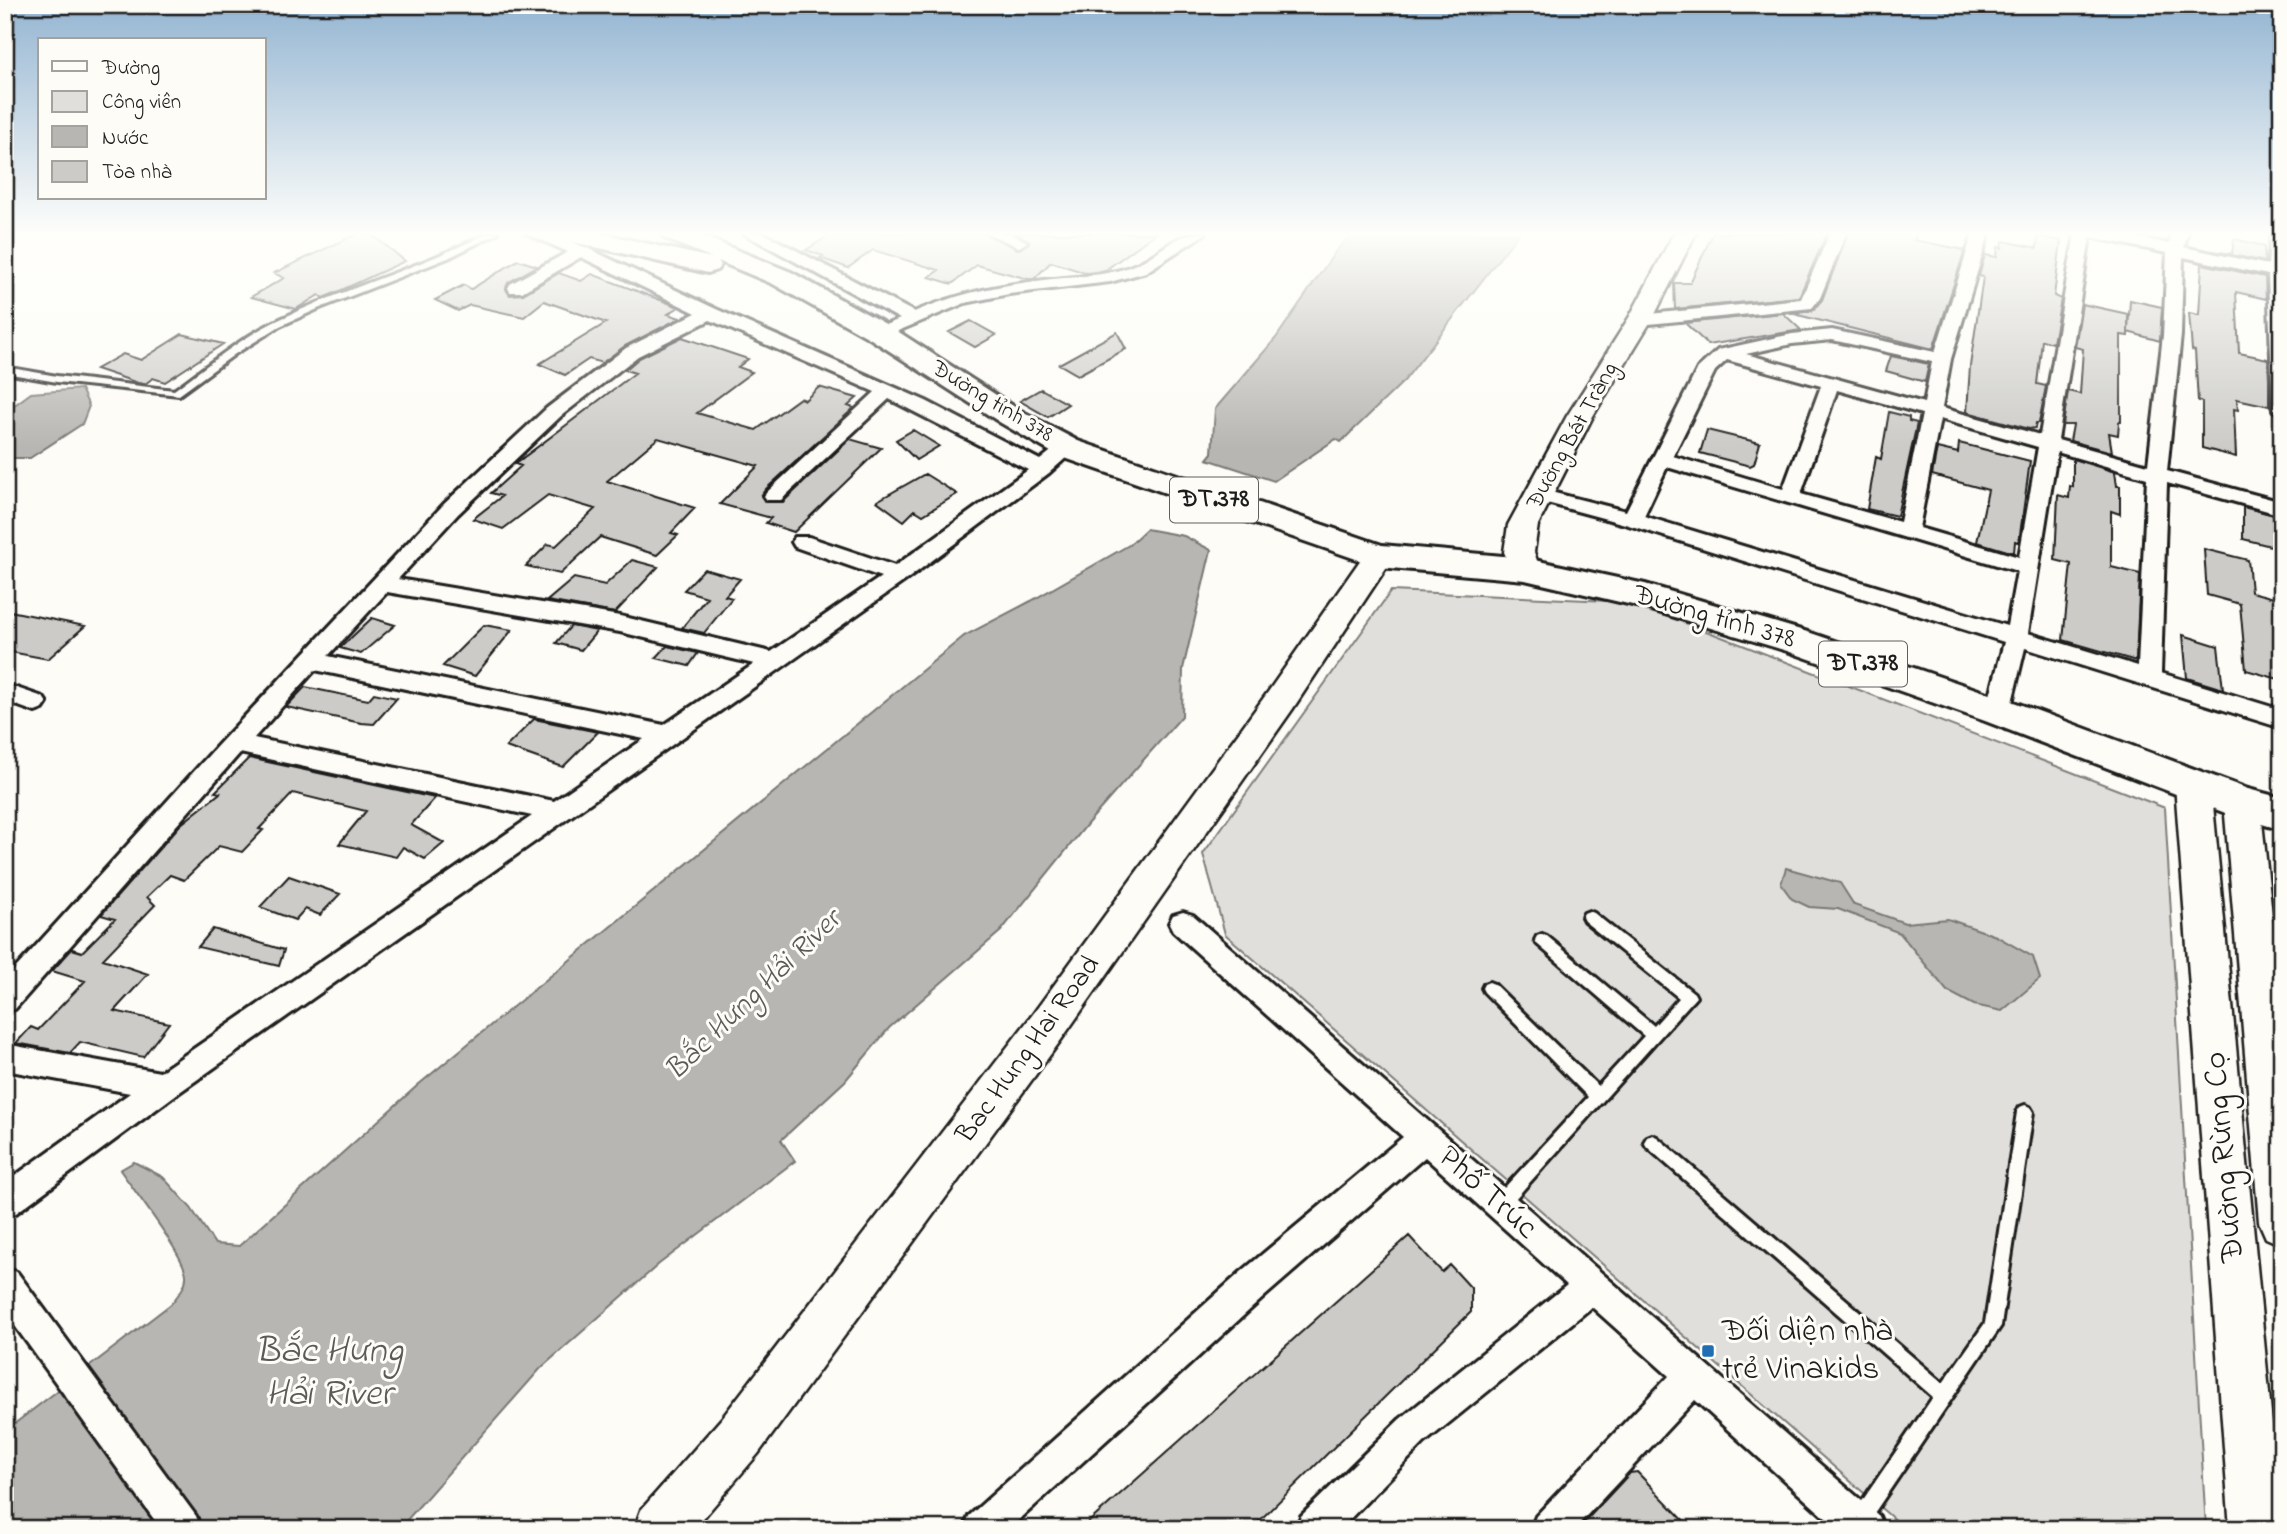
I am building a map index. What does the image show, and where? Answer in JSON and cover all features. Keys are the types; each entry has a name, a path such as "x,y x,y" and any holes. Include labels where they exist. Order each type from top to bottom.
{"main road":[{"name":"Đường tỉnh 378","path":"830,305 881,333 1011,417 1077,451"},
{"name":"ĐT.378","path":"1077,451 1360,550"},
{"name":"Đường tỉnh 378","path":"1360,550 1525,569 1645,596 1735,623 1998,711 2193,785"},
{"name":"ĐT.378","path":"2193,785 2242,803"},
{"path":"2242,803 2282,814"}],"street":[{"path":"694,305 887,391 1042,469"},
{"path":"887,305 912,318"},
{"path":"881,333 946,305"},
{"name":"Đường Bát Tràng","path":"1525,569 1519,552 1523,525 1580,416 1647,305"},
{"path":"1639,320 1800,305"},
{"path":"1909,533 1942,359 1959,305"},
{"path":"1998,711 2016,638 2071,305"},
{"path":"2149,679 2157,475 2173,305"},
{"path":"2280,305 2282,410"},
{"path":"5,1000 235,743 451,509 554,412 632,352 710,313"},
{"path":"1632,519 1707,368 1724,354 1832,335 1942,359"},
{"path":"1724,354 1932,409 2282,509"},
{"path":"1790,498 1831,382"},
{"path":"774,496 887,391"},
{"path":"5,1202 164,1086 898,575 1042,469 1077,451"},
{"path":"1660,459 2028,567"},
{"path":"1539,495 1632,519 2275,717 2282,712"},
{"path":"802,542 898,575"},
{"name":"Bac Hung Hai Road","path":"660,1529 740,1436 1047,1027 1280,701 1360,550"},
{"path":"383,584 620,624 775,661"},
{"path":"311,661 667,735"},
{"path":"5,691 35,703"},
{"path":"235,743 557,812"},
{"name":"Đường Rừng Cọ","path":"2193,785 2256,1529"},
{"name":"Đường Rừng Cọ","path":"2242,803 2282,1222"},
{"path":"1183,923 1425,1138"},
{"path":"5,1057 164,1086"},
{"name":"Phố Trúc","path":"982,1529 1253,1284 1425,1138 1859,1526"},
{"path":"5,1284 183,1529"},
{"path":"1314,1529 1412,1431 1592,1286"},
{"path":"1549,1529 1693,1376"}],"lane":[{"path":"5,370 176,393 225,356 290,317 322,305"},
{"path":"1499,1204 1689,997 1589,917"},
{"path":"1542,940 1654,1035"},
{"path":"1489,988 1598,1096"},
{"path":"1859,1526 1944,1395 1993,1326 2025,1112"},
{"path":"1652,1142 1944,1395"}],"green space":[{"path":"1391,591 1631,602 2165,808 2206,1529 1905,1529 1225,934 1203,854"}],"water":[{"path":"1299,305 1463,305 1404,381 1341,442 1336,439 1274,481 1207,459 1212,453 1215,409 1276,338"},
{"path":"81,389 89,406 82,424 30,458 5,458 5,412 31,393"},
{"name":"Bắc Hưng Hải River","path":"1146,529 1184,536 1211,550 1183,669 1182,716 1088,823 1001,931 889,1028 845,1081 781,1140 795,1161 659,1264 541,1368 399,1529 5,1529 5,1431 171,1304 185,1283 186,1275 177,1253 120,1170 134,1162 163,1177 191,1208 215,1244 239,1246 418,1085 964,636 1129,545"},
{"path":"1786,868 1840,883 1854,905 1905,923 1948,919 1996,936 2033,957 2040,979 2002,1011 1974,1005 1947,991 1900,933 1838,909 1809,907 1792,899 1781,884"}],"building":[{"path":"279,305 303,305 296,309"},
{"path":"445,305 540,305 524,317 470,305 458,311"},
{"path":"554,305 673,305 679,307 668,314 680,318 625,346 602,363 589,359 565,375 539,364 606,323"},
{"path":"1675,305 1721,305 1675,309"},
{"path":"1818,305 1947,305 1933,349 1790,313 1812,311"},
{"path":"1979,305 2060,305 2053,343 2042,340 2037,384 2046,386 2039,423 2036,423 2035,428 2029,429 1967,412 1970,366"},
{"path":"2082,305 2128,314 2128,331 2130,305 2162,307 2160,341 2128,332 2128,336 2121,335 2121,422 2118,435 2109,433 2112,452 2070,441 2073,425 2063,425 2068,391 2080,394 2083,349 2075,347"},
{"path":"2200,305 2237,305 2239,353 2268,359 2269,406 2237,399 2238,410 2234,409 2236,457 2202,448 2202,402 2198,401 2195,351 2192,350 2189,313 2199,315"},
{"path":"1783,313 1801,330 1708,345 1685,323"},
{"path":"971,321 996,335 975,347 949,332"},
{"path":"1117,332 1126,349 1078,375 1059,364"},
{"path":"182,334 223,344 165,382 153,378 145,384 138,383 96,369 123,354 141,360"},
{"path":"682,337 748,359 738,367 752,372 697,413 756,430 800,398 805,400 819,387 857,398 848,406 854,408 765,490 761,496 765,502 783,502 850,439 881,448 794,532 766,523 771,518 720,504 758,466 658,438 607,481 695,508 671,533 678,535 657,555 600,537 560,574 526,566 548,544 556,546 595,509 548,495 503,529 473,519 502,496 491,493 521,466 515,464 635,373 625,370 639,358"},
{"path":"1891,356 1929,364 1925,382 1886,371"},
{"path":"1041,389 1068,404 1048,417 1020,401"},
{"path":"1889,412 1909,417 1909,421 1917,423 1897,516 1867,509 1876,457 1881,459"},
{"path":"913,430 939,446 916,460 896,440"},
{"path":"1707,430 1760,443 1754,464 1750,466 1700,453"},
{"path":"1959,443 2030,461 2019,542 2015,541 2014,553 1977,542 1988,490 1932,475 1937,448 1958,453"},
{"path":"2073,459 2115,472 2117,486 2120,486 2120,514 2111,511 2111,567 2140,574 2136,661 2063,640 2071,564 2055,560 2058,495 2069,498 2070,486 2073,487"},
{"path":"925,474 957,494 923,515 915,510 904,521 877,501"},
{"path":"2243,507 2282,517 2282,549 2243,539"},
{"path":"2204,549 2248,560 2251,592 2282,600 2282,680 2246,670 2240,604 2207,595"},
{"path":"632,560 658,567 615,613 547,601 574,578 605,585"},
{"path":"704,569 740,579 725,596 732,598 704,633 682,628 707,597 684,590"},
{"path":"5,610 85,626 48,659 5,651"},
{"path":"372,618 395,625 361,654 340,648"},
{"path":"484,625 512,630 475,676 443,666"},
{"path":"571,626 597,631 581,650 556,643"},
{"path":"2183,635 2218,646 2223,689 2187,678"},
{"path":"667,646 698,653 689,666 656,658"},
{"path":"305,687 368,700 374,693 397,698 374,724 361,723 286,707"},
{"path":"534,719 598,732 563,767 506,747"},
{"path":"249,758 435,798 411,825 444,843 425,859 403,847 396,857 339,844 366,811 293,793 259,829 263,830 242,852 219,846 184,880 170,875 147,897 155,905 103,959 148,974 114,1011 169,1023 143,1057 80,1042 70,1053 16,1043 31,1027 38,1030 85,981 52,971 72,949 82,952 115,919 101,915 180,825 220,793 215,792"},
{"path":"289,876 340,894 320,915 305,909 295,920 260,907"},
{"path":"213,929 284,950 279,966 198,947"},
{"path":"1409,1236 1442,1272 1450,1265 1471,1288 1471,1312 1251,1529 1081,1529"},
{"path":"1637,1472 1692,1529 1578,1529 1630,1473"}],"place":[{"name":"Đối diện nhà trẻ Vinakids","path":"1708,1351"}]}
